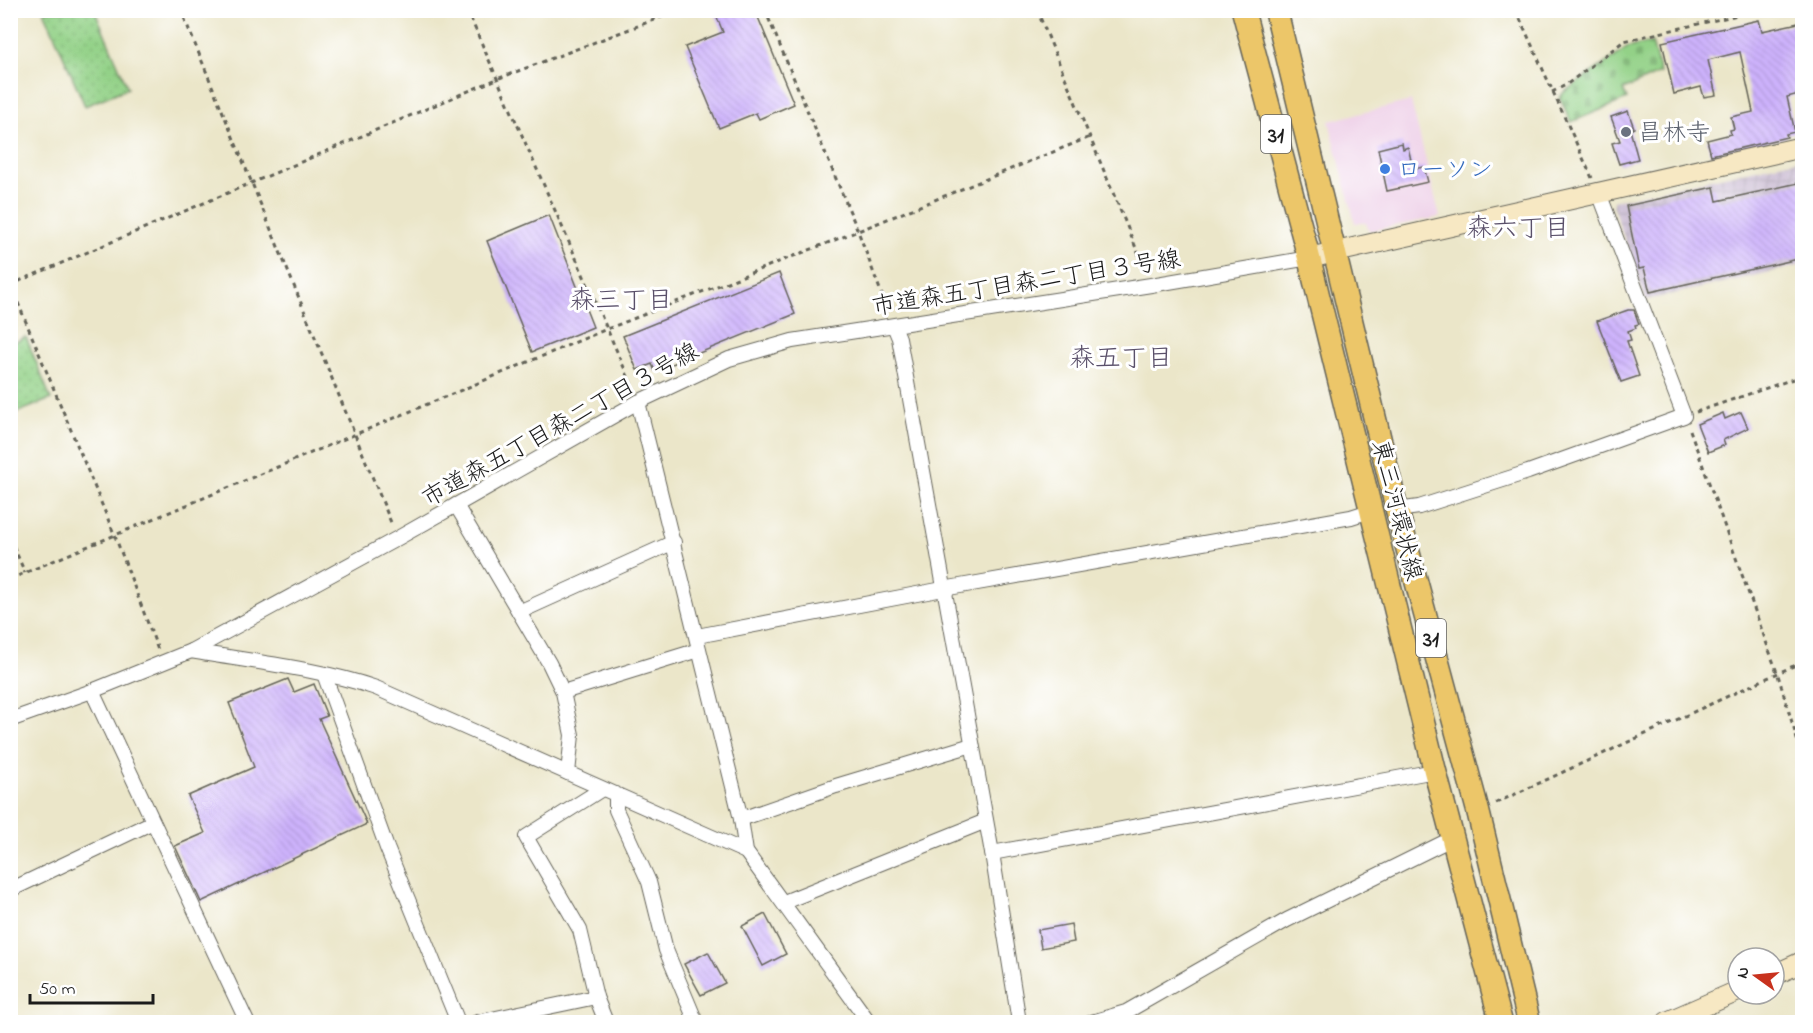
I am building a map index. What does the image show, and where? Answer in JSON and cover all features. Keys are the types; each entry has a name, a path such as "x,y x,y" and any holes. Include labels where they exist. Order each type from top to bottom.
{"main road":[{"name":"東三河環状線","path":"1243,10 1310,258 1370,511 1501,1023"},
{"name":"東三河環状線","path":"1276,10 1397,510 1478,811 1530,1023"},
{"path":"1310,258 1803,147"},
{"path":"1786,970 1803,962"},
{"path":"1667,1023 1726,996"}],"street":[{"path":"1397,510 1419,507 1528,472 1684,416 1599,193"},
{"name":"市道森五丁目森二丁目３号線","path":"10,720 92,691 191,651 639,402 701,371 753,351 792,341 1310,258"},
{"path":"894,326 899,338 992,853 1019,1023"},
{"path":"639,402 741,819 746,852 870,1023"},
{"path":"456,505 563,692 572,735 568,773"},
{"path":"563,692 698,643 943,589 1370,511"},
{"path":"519,612 674,542"},
{"path":"191,651 324,674 376,688 746,852"},
{"path":"324,674 387,848 458,1023"},
{"path":"92,691 247,1023"},
{"path":"741,819 836,786 972,745"},
{"path":"992,853 1435,771"},
{"path":"602,789 526,837 579,930 596,997 606,1023"},
{"path":"616,795 616,810 649,882 666,950 696,1023"},
{"path":"784,902 986,821"},
{"path":"10,890 153,822"},
{"path":"1092,1023 1126,1012 1287,920 1454,838"},
{"path":"477,1023 596,997"}],"path":[{"path":"181,10 398,538"},
{"path":"467,10 639,402"},
{"path":"163,663 115,536 11,285 497,79 680,10"},
{"path":"765,10 858,231 894,326"},
{"path":"1037,10 1151,285"},
{"path":"1516,10 1599,193"},
{"path":"1552,92 1566,85 1624,42 1760,10"},
{"path":"10,579 607,329 1090,137"},
{"path":"1803,375 1684,416 1778,675 1803,756"},
{"path":"10,538 25,573"},
{"path":"1478,811 1803,662"}],"shaded area":[{"name":"ローソン","path":"1411,101 1440,217 1369,231 1366,223 1355,223 1329,121"},
{"path":"1802,159 1802,265 1646,300 1613,207 1613,201"}],"green space":[{"path":"44,11 95,11 128,88 85,106"},
{"path":"1652,42 1660,73 1623,90 1627,99 1571,122 1560,98 1563,93 1627,48"},
{"path":"26,337 51,399 11,415 11,344"}],"building":[{"path":"714,10 755,10 794,104 759,119 756,113 719,128 685,47 723,32"},
{"path":"1759,20 1762,31 1803,22 1803,93 1787,97 1795,132 1786,134 1787,137 1711,155 1707,140 1731,134 1730,130 1734,129 1731,117 1753,112 1740,52 1708,60 1716,95 1704,97 1701,87 1674,94 1662,42"},
{"path":"1628,111 1634,128 1630,130 1638,159 1619,164 1612,143 1620,141 1611,117"},
{"path":"1402,143 1403,149 1408,147 1413,169 1424,167 1428,182 1387,191 1378,149"},
{"path":"1803,182 1803,258 1650,292 1644,268 1639,269 1626,206 1714,187 1717,201"},
{"path":"549,215 593,327 532,352 487,241"},
{"path":"779,273 795,314 655,371 652,364 637,370 623,336"},
{"path":"1634,310 1639,324 1628,331 1631,340 1627,341 1639,376 1621,382 1597,321"},
{"path":"1741,412 1748,428 1723,440 1725,445 1708,452 1697,424 1723,413 1725,419"},
{"path":"288,679 294,692 314,684 327,716 319,719 367,824 201,902 175,846 205,833 188,796 254,767 229,703"},
{"path":"765,914 786,954 763,966 742,926"},
{"path":"1071,924 1074,942 1041,948 1038,930"},
{"path":"708,952 725,983 701,995 684,964"}],"place":[{"name":"昌林寺","path":"1626,132"},
{"name":"ローソン","path":"1385,169"}],"district":[{"name":"森六丁目","path":"1518,227"},
{"name":"森三丁目","path":"621,299"},
{"name":"森五丁目","path":"1121,357"}]}
